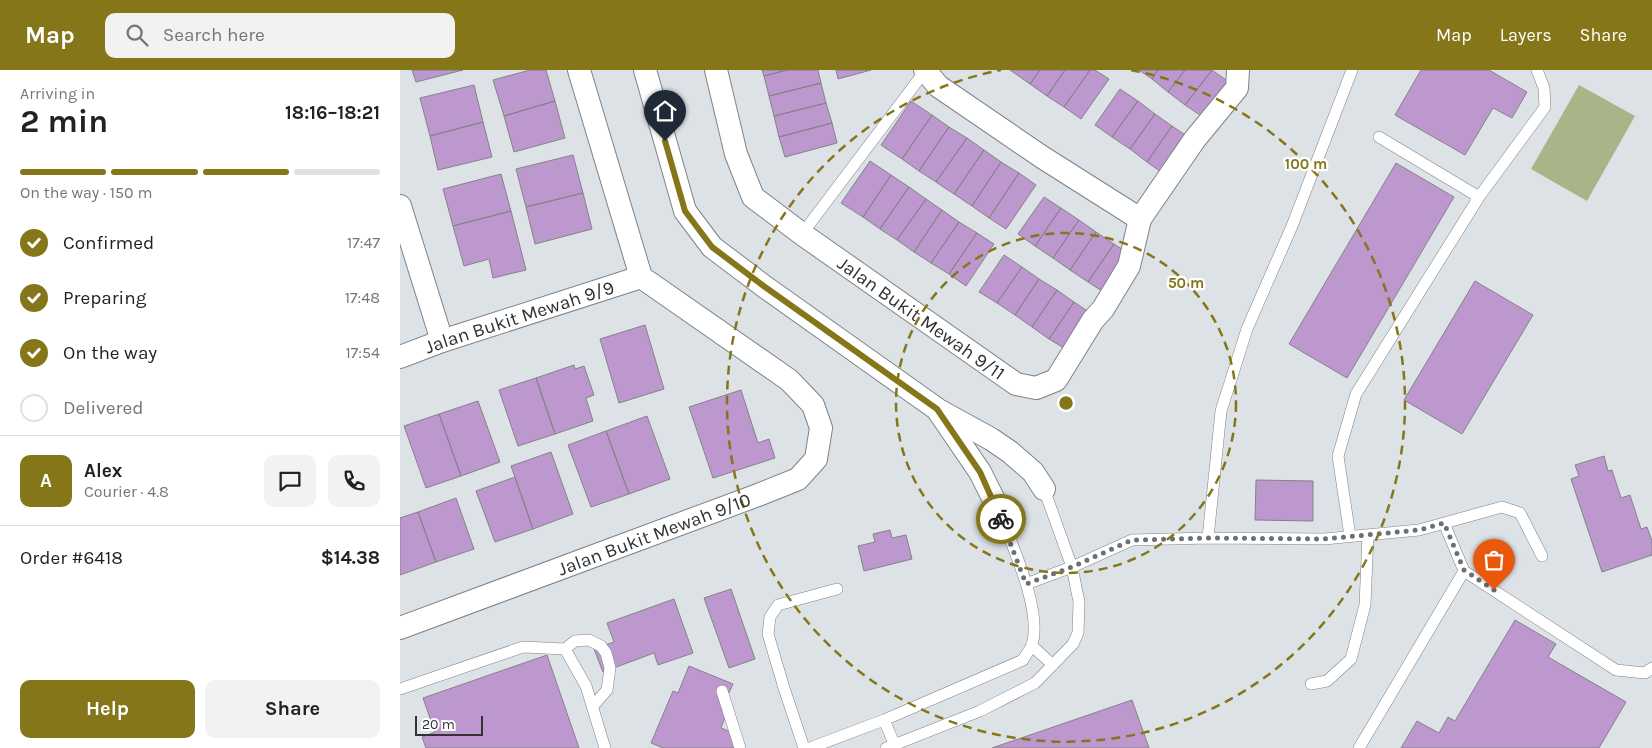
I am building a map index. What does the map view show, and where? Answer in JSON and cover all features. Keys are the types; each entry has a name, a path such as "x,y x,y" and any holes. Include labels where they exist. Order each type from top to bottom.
{"street":[{"path":"579,70 641,277"},
{"path":"645,70 685,211 712,247 937,409 991,439 1010,452 1033,472 1044,490"},
{"name":"Jalan Bukit Mewah 9/11","path":"716,70 736,154 753,197 802,234 1016,384 1036,388 1056,380 1129,266 1140,219"},
{"path":"925,71 938,86 1042,157 1140,219 1195,138 1237,88 1238,70"},
{"path":"400,206 442,341"},
{"name":"Jalan Bukit Mewah 9/9","path":"400,357 442,341 641,277"},
{"name":"Jalan Bukit Mewah 9/10","path":"400,628 758,496 798,479 816,459 821,428 813,405 789,380 641,277"},
{"path":"937,409 980,472 996,504"}],"lane":[{"path":"1208,538 1221,411 1247,329 1292,226 1352,70"},
{"path":"1350,536 1338,456 1356,394 1479,197 1546,107 1544,88 1537,70"},
{"path":"802,234 925,71"},
{"path":"1379,137 1479,197"},
{"path":"884,720 892,747 996,703 1035,683 1073,644 1078,633 1080,602 1072,567 1044,490"},
{"path":"810,748 884,720 1023,660 1032,646 1033,620 1026,584 996,504"},
{"path":"1026,584 1072,567 1132,540 1208,538 1324,539 1419,530 1502,507 1520,513 1542,556"},
{"path":"1444,523 1464,570 1616,670 1645,673 1652,668"},
{"path":"1311,684 1327,680 1352,660 1366,606 1368,535"},
{"path":"1359,748 1464,570"},
{"path":"804,748 768,634 770,617 778,605 837,588"},
{"path":"400,689 523,648 565,649 575,641 588,640 601,646 606,654 610,668 607,690 594,706"},
{"path":"1032,646 1053,665"},
{"path":"565,649 586,686 594,706 605,748"},
{"path":"722,691 740,748"}],"green space":[{"path":"1579,85 1635,116 1587,201 1531,169"}],"building":[{"path":"412,70 463,70 416,82"},
{"path":"530,70 546,70 555,101 504,116 493,80"},
{"path":"762,70 787,70 764,76"},
{"path":"787,70 818,70 821,83 769,96 764,76"},
{"path":"836,70 871,70 838,79"},
{"path":"1010,70 1040,70 1030,84"},
{"path":"1040,70 1065,70 1047,96 1030,84"},
{"path":"1065,70 1090,70 1064,107 1047,96"},
{"path":"1090,70 1095,70 1109,79 1081,119 1064,107"},
{"path":"1139,70 1158,70 1152,79"},
{"path":"1158,70 1185,70 1168,92 1152,79"},
{"path":"1185,70 1212,70 1185,105 1168,92"},
{"path":"1212,70 1229,82 1203,117 1185,105"},
{"path":"1421,70 1489,70 1527,92 1512,118 1493,108 1465,155 1395,115"},
{"path":"821,83 826,103 774,116 769,96"},
{"path":"474,85 483,122 430,136 420,98"},
{"path":"1120,89 1138,101 1112,137 1095,125"},
{"path":"555,101 565,138 514,152 504,116"},
{"path":"911,101 932,115 902,159 881,145"},
{"path":"1138,101 1155,114 1130,149 1112,137"},
{"path":"826,103 832,123 779,137 774,116"},
{"path":"1155,114 1172,126 1147,162 1130,149"},
{"path":"932,115 949,127 919,171 902,159"},
{"path":"483,122 492,157 438,170 430,136"},
{"path":"832,123 837,143 785,157 779,137"},
{"path":"1172,126 1190,138 1164,174 1147,162"},
{"path":"949,127 967,138 936,182 919,171"},
{"path":"967,138 984,150 954,194 936,182"},
{"path":"984,150 1001,162 972,206 954,194"},
{"path":"573,155 583,193 526,207 516,169"},
{"path":"870,161 891,175 863,217 841,203"},
{"path":"1001,162 1019,173 989,218 972,206"},
{"path":"1396,163 1454,197 1347,378 1289,344"},
{"path":"1019,173 1036,185 1006,229 989,218"},
{"path":"501,174 511,211 453,226 443,189"},
{"path":"891,175 909,187 880,229 863,217"},
{"path":"909,187 926,199 897,240 880,229"},
{"path":"583,193 592,229 535,244 526,207"},
{"path":"1044,197 1061,208 1035,246 1018,234"},
{"path":"926,199 942,210 914,252 897,240"},
{"path":"1061,208 1079,220 1053,258 1035,246"},
{"path":"942,210 959,222 931,263 914,252"},
{"path":"511,211 526,270 493,278 489,259 464,266 453,226"},
{"path":"1079,220 1096,232 1070,270 1053,258"},
{"path":"959,222 977,233 949,274 931,263"},
{"path":"1096,232 1114,244 1088,282 1070,270"},
{"path":"977,233 994,244 966,286 949,274"},
{"path":"1114,244 1131,255 1105,293 1088,282"},
{"path":"1004,255 1022,267 997,303 979,292"},
{"path":"1022,267 1039,279 1015,315 997,303"},
{"path":"1039,279 1057,290 1032,327 1015,315"},
{"path":"1475,281 1533,315 1462,434 1404,400"},
{"path":"1057,290 1074,302 1049,339 1032,327"},
{"path":"1074,302 1092,314 1067,350 1049,339"},
{"path":"645,325 664,389 619,403 600,339"},
{"path":"574,365 575,369 584,366 594,395 586,398 593,421 555,434 536,378"},
{"path":"536,378 555,434 518,446 499,390"},
{"path":"741,390 758,443 769,439 775,458 713,478 689,407"},
{"path":"478,401 500,462 461,476 439,414"},
{"path":"439,414 461,476 426,488 404,426"},
{"path":"647,416 670,479 629,494 606,431"},
{"path":"606,431 629,494 591,507 568,445"},
{"path":"551,452 573,514 533,529 511,466"},
{"path":"1604,456 1608,471 1612,470 1621,498 1630,495 1641,529 1647,527 1652,541 1652,555 1602,572 1571,479 1579,476 1575,465"},
{"path":"515,477 533,529 495,542 476,491"},
{"path":"1256,480 1313,481 1313,521 1255,520"},
{"path":"456,498 474,549 436,562 418,512"},
{"path":"418,512 436,562 400,575 400,518"},
{"path":"890,530 892,538 906,535 912,559 864,571 858,546 875,542 873,534"},
{"path":"731,589 755,659 729,668 704,598"},
{"path":"674,599 693,653 658,665 654,653 603,672 594,649 614,642 607,623"},
{"path":"1515,620 1556,644 1548,657 1626,702 1599,748 1401,748 1417,721 1439,733 1448,717 1455,721"},
{"path":"547,655 579,748 426,748 422,737 435,732 423,698"},
{"path":"689,666 733,684 721,710 727,712 721,728 739,735 734,748 663,748 651,743 673,691 678,693"},
{"path":"1132,700 1149,748 992,748"}],"way so far":[{"path":"1001,519 1026,584 1072,567 1132,540 1208,538 1324,539 1419,530 1444,523 1464,570 1494,590"}],"route":[{"path":"665,141 685,211 712,247 937,409 980,472 996,504 1001,519"}]}
